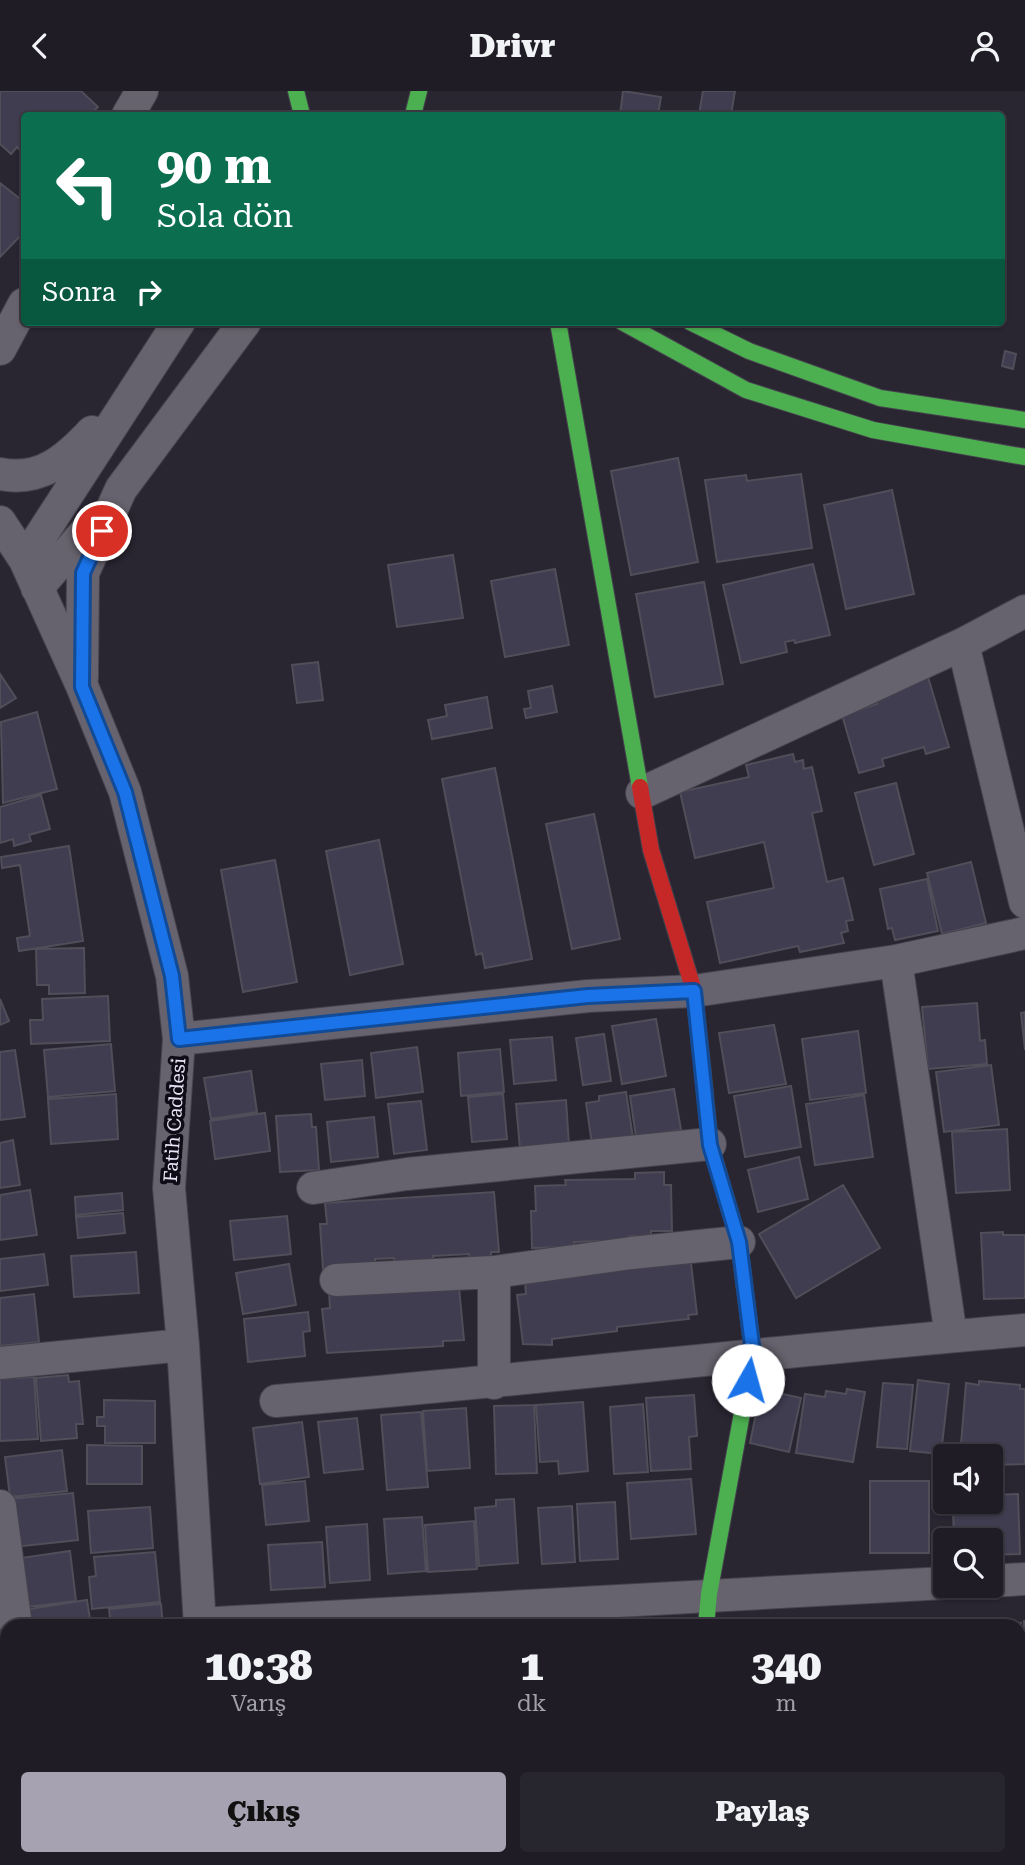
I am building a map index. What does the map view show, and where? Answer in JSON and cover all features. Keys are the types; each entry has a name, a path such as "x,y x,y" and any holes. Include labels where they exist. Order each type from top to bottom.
{"street":[{"path":"130,112 142,91"},
{"path":"0,349 21,310"},
{"path":"0,474 36,474 66,460 102,421 175,326"},
{"path":"31,573 176,326"},
{"path":"31,573 121,489 242,326"},
{"path":"559,326 651,850 694,991 710,1145 739,1242 753,1353 707,1619"},
{"path":"629,326 746,390 873,431 1025,457"},
{"path":"698,326 749,351 880,398 1025,420"},
{"path":"82,687 83,573 121,489"},
{"name":"Fatih Caddesi","path":"0,522 31,573 125,792 172,976 179,1039 169,1188 183,1345 200,1619"},
{"path":"642,793 963,644 1025,611"},
{"path":"963,644 1025,902"},
{"path":"179,1039 588,996 694,991 896,961 1025,933"},
{"path":"896,961 950,1336"},
{"path":"313,1188 407,1174 710,1145"},
{"path":"336,1280 494,1272 631,1253 739,1242"},
{"path":"494,1272 494,1383"},
{"path":"276,1401 494,1383 753,1353 1025,1330"},
{"path":"0,1363 183,1345"},
{"path":"0,1506 15,1619"},
{"path":"1003,1580 1025,1579"},
{"path":"299,1619 933,1584"}],"building":[{"path":"0,91 81,91 98,107 93,112 21,112 21,151 17,147 11,154 0,144"},
{"path":"623,91 661,97 658,112 620,112"},
{"path":"703,91 735,91 732,112 700,112"},
{"path":"0,183 21,200 21,235 0,257"},
{"path":"1005,351 1016,354 1013,369 1002,366"},
{"path":"678,458 698,562 631,575 611,471"},
{"path":"801,474 812,548 717,562 705,480 746,475 747,481"},
{"path":"892,490 914,594 846,609 824,505"},
{"path":"453,555 463,618 397,627 388,565"},
{"path":"813,564 830,635 795,643 794,640 785,642 787,652 741,663 723,585"},
{"path":"555,569 569,645 505,657 491,581"},
{"path":"704,582 723,684 655,697 636,594"},
{"path":"318,662 323,700 297,703 292,665"},
{"path":"0,674 16,698 0,708"},
{"path":"928,677 949,747 926,754 924,747 882,759 884,766 859,773 842,715 877,704 876,699"},
{"path":"552,686 557,712 526,718 524,709 531,708 528,691"},
{"path":"487,697 492,728 432,739 428,720 447,716 445,705"},
{"path":"37,712 57,789 3,803 1,722"},
{"path":"793,754 795,762 803,760 804,769 812,767 822,811 812,813 827,882 843,878 853,920 846,921 848,931 841,933 844,943 800,952 798,946 720,963 707,902 774,888 764,842 695,858 680,792 749,777 746,765"},
{"path":"495,768 532,959 485,968 482,953 476,955 442,779"},
{"path":"896,783 914,854 874,865 855,793"},
{"path":"41,795 50,829 29,835 31,841 14,846 13,839 0,843 0,807"},
{"path":"594,814 620,939 572,949 546,824"},
{"path":"379,840 403,964 350,975 326,851"},
{"path":"69,846 83,941 19,951 17,938 30,936 20,865 2,868 1,857"},
{"path":"275,860 297,982 243,992 221,870"},
{"path":"971,862 986,923 942,934 927,873"},
{"path":"927,879 938,931 895,940 892,928 888,929 880,889"},
{"path":"84,948 85,993 49,994 49,985 37,985 36,949"},
{"path":"108,996 110,1041 31,1044 30,1020 43,1020 42,999"},
{"path":"0,999 9,1021 0,1025"},
{"path":"977,1003 980,1041 985,1040 987,1064 928,1069 922,1007"},
{"path":"1025,1012 1025,1050 1021,1013"},
{"path":"656,1019 666,1076 622,1084 612,1026"},
{"path":"774,1025 786,1084 729,1093 719,1033"},
{"path":"858,1031 866,1093 810,1100 802,1039"},
{"path":"604,1034 611,1081 583,1085 576,1038"},
{"path":"552,1037 556,1080 514,1084 510,1040"},
{"path":"111,1044 115,1091 48,1097 44,1050"},
{"path":"417,1047 423,1092 376,1098 371,1053"},
{"path":"500,1049 504,1092 461,1096 458,1053"},
{"path":"15,1050 25,1117 0,1120 0,1052"},
{"path":"362,1060 365,1096 325,1100 321,1064"},
{"path":"991,1065 999,1125 944,1132 936,1072"},
{"path":"251,1071 257,1112 211,1119 204,1078"},
{"path":"791,1086 801,1147 745,1157 734,1096"},
{"path":"674,1089 681,1130 636,1137 630,1096"},
{"path":"626,1092 633,1138 592,1144 586,1103 599,1101 599,1096"},
{"path":"116,1094 118,1139 51,1144 48,1099"},
{"path":"503,1094 507,1139 472,1142 468,1097"},
{"path":"864,1095 873,1157 815,1165 806,1104"},
{"path":"566,1100 569,1145 520,1149 516,1104"},
{"path":"421,1101 427,1150 394,1154 388,1104"},
{"path":"265,1113 270,1151 215,1159 210,1121"},
{"path":"311,1114 312,1127 316,1127 319,1170 280,1172 276,1116"},
{"path":"374,1117 378,1157 331,1162 327,1122"},
{"path":"1007,1129 1010,1190 956,1193 952,1132"},
{"path":"13,1140 20,1185 0,1188 0,1143"},
{"path":"799,1157 808,1199 758,1212 748,1170"},
{"path":"664,1172 664,1185 671,1185 672,1231 651,1231 651,1236 630,1236 631,1240 574,1242 575,1247 532,1248 531,1211 536,1211 535,1186 566,1185 565,1180 635,1179 635,1173"},
{"path":"843,1185 880,1248 796,1298 759,1234"},
{"path":"30,1190 37,1235 0,1240 0,1195"},
{"path":"494,1192 499,1252 491,1252 491,1257 470,1258 469,1254 433,1256 434,1261 395,1263 394,1258 375,1259 376,1266 323,1269 320,1224 327,1224 325,1203"},
{"path":"122,1193 123,1210 76,1215 75,1197"},
{"path":"123,1213 125,1233 78,1238 76,1217"},
{"path":"287,1216 291,1254 234,1260 230,1221"},
{"path":"1003,1232 1003,1235 1025,1235 1025,1298 984,1299 981,1233"},
{"path":"136,1252 139,1293 74,1297 71,1256"},
{"path":"44,1254 48,1285 0,1291 0,1259"},
{"path":"690,1255 697,1314 688,1315 689,1319 617,1327 617,1331 552,1339 552,1345 523,1344 517,1295 526,1294 525,1282"},
{"path":"289,1264 296,1305 243,1314 236,1273"},
{"path":"458,1277 464,1340 443,1341 443,1346 327,1353 322,1309 330,1308 329,1292"},
{"path":"34,1294 39,1342 0,1346 0,1298"},
{"path":"308,1312 310,1331 303,1332 305,1356 248,1362 244,1319"},
{"path":"68,1375 69,1382 79,1381 83,1424 76,1424 77,1438 41,1441 36,1378"},
{"path":"34,1377 38,1439 0,1441 0,1379"},
{"path":"918,1380 949,1384 942,1444 933,1444 933,1453 910,1451"},
{"path":"979,1381 1020,1385 1020,1389 1025,1389 1025,1464 1003,1465 1003,1444 961,1444 966,1383 979,1385"},
{"path":"883,1383 913,1385 907,1449 877,1447"},
{"path":"761,1389 801,1398 789,1452 750,1443"},
{"path":"847,1389 865,1392 853,1462 796,1453 805,1394 825,1397 826,1391 846,1394"},
{"path":"694,1395 697,1436 689,1437 691,1469 651,1471 646,1398"},
{"path":"104,1400 155,1401 155,1443 105,1443 105,1426 97,1426 97,1417 104,1417"},
{"path":"583,1402 588,1471 559,1474 558,1461 540,1462 536,1405"},
{"path":"643,1404 648,1472 614,1474 610,1407"},
{"path":"534,1405 537,1473 496,1474 494,1406"},
{"path":"466,1408 470,1468 427,1471 423,1411"},
{"path":"421,1412 428,1487 387,1490 381,1415"},
{"path":"357,1418 363,1469 324,1473 318,1422"},
{"path":"302,1422 309,1477 260,1484 253,1428"},
{"path":"87,1445 142,1446 142,1484 87,1484"},
{"path":"62,1450 67,1491 10,1497 5,1457"},
{"path":"691,1479 696,1534 631,1539 627,1483"},
{"path":"305,1481 309,1521 266,1525 262,1485"},
{"path":"870,1481 929,1481 929,1553 870,1553"},
{"path":"73,1493 78,1540 14,1547 9,1499"},
{"path":"1018,1494 1020,1554 1003,1555 1003,1528 954,1528 953,1514 1003,1514 1003,1495"},
{"path":"514,1499 518,1563 479,1566 475,1508 496,1506 496,1500"},
{"path":"615,1502 618,1559 580,1561 577,1504"},
{"path":"572,1506 575,1562 542,1564 538,1508"},
{"path":"150,1507 153,1548 91,1553 88,1511"},
{"path":"422,1517 426,1571 388,1574 384,1519"},
{"path":"474,1521 477,1569 428,1572 425,1525"},
{"path":"367,1524 370,1580 330,1583 326,1527"},
{"path":"322,1542 325,1587 271,1590 268,1545"},
{"path":"70,1551 76,1601 27,1607 21,1558"},
{"path":"155,1552 160,1602 92,1609 89,1577 96,1576 94,1557"},
{"path":"87,1600 90,1619 24,1619 23,1610"},
{"path":"161,1604 162,1619 110,1619 109,1609"}],"traffic: fast":[{"path":"296,91 301,112"},
{"path":"414,112 419,91"},
{"path":"559,326 640,787"},
{"path":"629,326 746,390 873,430 1025,457"},
{"path":"698,326 749,351 880,398 1025,420"},
{"path":"702,1064 710,1144 739,1242 753,1353 707,1619"}],"traffic: jam":[{"path":"640,787 651,850 694,991 702,1064"}],"route":[{"path":"102,531 83,573 82,687 125,792 172,976 179,1039 588,996 694,991 710,1145 739,1242 753,1353 748,1380"}]}
